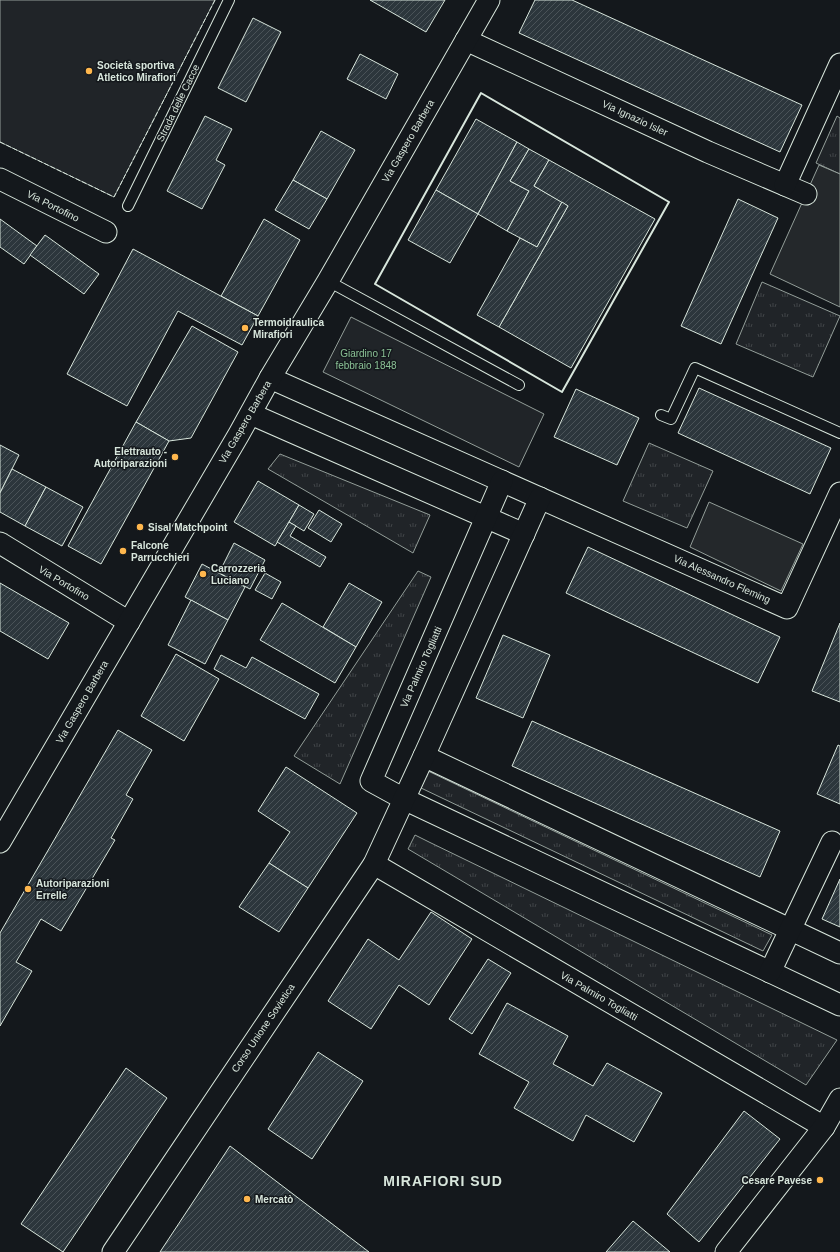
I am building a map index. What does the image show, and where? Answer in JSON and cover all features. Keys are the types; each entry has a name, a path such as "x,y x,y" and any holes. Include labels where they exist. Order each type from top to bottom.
{"street":[{"name":"Via Gaspero Barbera","path":"0,842 251,414 270,378 328,281 489,0"},
{"name":"Via Ignazio Isler","path":"466,40 708,152 806,194"},
{"path":"785,185 840,64"},
{"name":"Via Portofino","path":"0,179 106,232"},
{"path":"270,378 540,498 404,799"},
{"path":"251,414 524,534"},
{"name":"Via Palmiro Togliatti","path":"502,481 370,781 404,799 840,1005"},
{"name":"Via Alessandro Fleming","path":"540,498 787,608 840,493"},
{"name":"Via Portofino","path":"0,543 128,622"},
{"path":"424,756 840,953"},
{"name":"Corso Unione Sovietica","path":"113,1252 374,864 404,799"},
{"path":"770,972 832,842"},
{"name":"Via Palmiro Togliatti","path":"374,864 824,1127"},
{"path":"726,1252 824,1127 840,1099"}],"lane":[{"name":"Strada delle Cacce","path":"128,206 229,0"},
{"path":"328,281 519,385"},
{"path":"661,415 670,419 695,368 840,432"}],"green space":[{"name":"Società sportiva Atletico Mirafiori","path":"0,0 215,0 114,197 0,142"},
{"path":"837,116 840,118 840,174 816,163"},
{"path":"762,282 840,316 813,377 736,344"},
{"name":"Giardino 17 febbraio 1848","path":"351,317 544,414 519,467 323,372"},
{"path":"649,443 713,471 687,528 623,501"},
{"path":"280,454 430,515 413,553 268,469"},
{"path":"418,571 431,577 340,784 294,756"},
{"path":"428,771 772,935 763,951 421,788"},
{"path":"415,835 837,1040 806,1085 408,849"}],"shaded area":[{"path":"819,165 840,174 840,307 770,274"},
{"path":"709,502 803,544 781,591 690,547"}],"building":[{"path":"370,0 445,0 426,32"},
{"path":"535,0 572,0 802,105 780,152 519,33"},
{"path":"253,18 281,32 246,102 218,88"},
{"path":"360,54 398,74 386,99 347,79"},
{"path":"205,116 232,129 216,160 225,165 202,209 167,191"},
{"path":"476,119 517,142 478,214 436,190"},
{"path":"321,131 355,150 327,199 293,180"},
{"path":"517,142 529,149 510,181 529,191 507,231 478,214"},
{"path":"529,149 549,160 534,186 562,202 537,247 507,231 529,191 510,181"},
{"path":"549,160 655,219 571,368 499,327 568,206 534,186"},
{"path":"293,180 327,199 309,229 275,210"},
{"path":"436,190 478,214 450,263 408,240"},
{"path":"738,199 778,218 721,344 681,326"},
{"path":"562,202 568,206 499,327 477,315 520,238 537,247"},
{"path":"0,219 37,246 24,264 0,247"},
{"path":"264,219 300,240 258,316 221,296"},
{"path":"45,235 99,274 84,294 30,255"},
{"path":"133,249 258,316 242,345 178,311 127,406 67,374"},
{"path":"192,326 238,352 191,438 169,441 136,422"},
{"path":"699,388 831,448 810,494 678,433"},
{"path":"576,389 639,418 617,465 554,437"},
{"path":"136,422 169,441 101,564 68,546"},
{"path":"0,445 19,455 0,493"},
{"path":"12,469 46,487 25,526 0,512 0,493"},
{"path":"258,481 299,505 275,546 234,522"},
{"path":"46,487 83,507 62,546 25,526"},
{"path":"299,505 314,514 304,531 289,522"},
{"path":"319,510 342,524 331,542 308,528"},
{"path":"289,522 296,526 290,536 326,557 320,567 277,542"},
{"path":"234,543 265,560 250,589 219,573"},
{"path":"588,547 780,637 758,683 566,593"},
{"path":"202,564 245,587 228,620 185,597"},
{"path":"265,573 281,582 272,599 255,590"},
{"path":"0,583 69,623 48,659 0,631"},
{"path":"349,583 382,602 356,647 323,627"},
{"path":"191,600 228,620 205,664 168,645"},
{"path":"282,603 356,647 335,683 260,640"},
{"path":"840,623 840,702 812,691"},
{"path":"503,635 550,655 523,718 476,698"},
{"path":"176,654 219,679 184,741 141,716"},
{"path":"221,655 246,668 252,657 319,694 305,719 214,669"},
{"path":"532,721 780,831 760,877 512,766"},
{"path":"118,730 152,750 126,795 133,799 111,838 115,840 61,931 41,919 16,962 32,971 0,1026 0,933"},
{"path":"838,745 840,746 840,804 817,794"},
{"path":"286,767 357,813 308,888 269,863 290,832 258,811"},
{"path":"269,863 308,888 279,932 239,907"},
{"path":"840,879 840,927 822,919"},
{"path":"431,912 472,939 429,1005 399,985 371,1029 328,1001 368,939 399,960"},
{"path":"488,959 511,973 472,1034 449,1019"},
{"path":"507,1003 568,1036 553,1064 593,1086 607,1063 662,1093 634,1142 586,1115 573,1141 514,1108 529,1082 479,1054"},
{"path":"318,1052 363,1081 312,1159 268,1129"},
{"path":"126,1068 167,1098 63,1252 21,1224"},
{"path":"744,1111 780,1139 699,1242 667,1214"},
{"name":"Mercatò","path":"230,1146 369,1252 160,1252"},
{"path":"633,1221 670,1252 606,1252"}],"fence":[{"path":"0,142 114,197 215,0"}],"wall":[{"path":"481,93 669,202 562,392 375,284 481,93"}],"place":[{"name":"Società sportiva Atletico Mirafiori","path":"89,71"},
{"name":"Termoidraulica Mirafiori","path":"245,328"},
{"name":"Elettrauto - Autoriparazioni","path":"175,457"},
{"name":"Sisal Matchpoint","path":"140,527"},
{"name":"Falcone Parrucchieri","path":"123,551"},
{"name":"Carrozzeria Luciano","path":"203,574"},
{"name":"Autoriparazioni Errelle","path":"28,889"},
{"name":"Cesare Pavese","path":"820,1180"},
{"name":"Mercatò","path":"247,1199"}],"district":[{"name":"MIRAFIORI SUD","path":"443,1181"}]}
